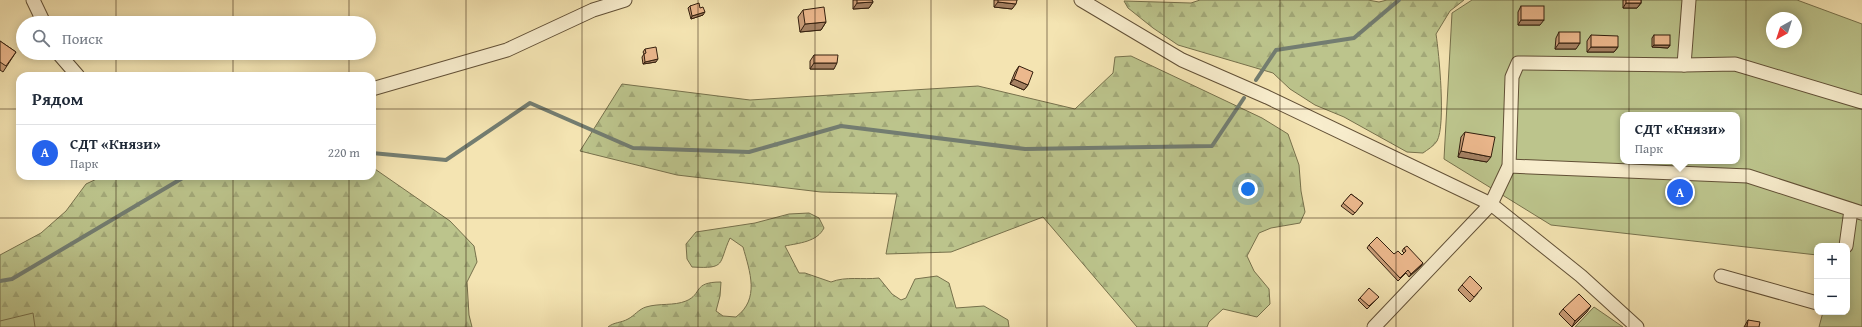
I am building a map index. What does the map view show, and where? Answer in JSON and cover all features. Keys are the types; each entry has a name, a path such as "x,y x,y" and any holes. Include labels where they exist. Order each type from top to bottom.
{"street":[{"path":"33,0 41,16"},
{"path":"376,88 506,50 593,10 625,0"},
{"path":"1081,0 1182,60 1267,97 1492,204 1581,276 1637,327"},
{"path":"1684,65 1689,0"},
{"path":"64,60 75,72"},
{"path":"1374,327 1492,204 1509,166 1512,76 1518,63 1684,65 1734,64 1862,102"},
{"path":"1509,166 1748,176 1857,211 1847,243"},
{"path":"1721,276 1814,301"}],"green space":[{"path":"1200,0 1368,0 1379,2 1387,0 1464,0 1450,11 1436,34 1439,56 1441,105 1440,133 1437,141 1423,153 1407,152 1344,117 1315,105 1290,89 1273,73 1178,45 1153,28 1128,8 1124,1 1191,3"},
{"path":"1472,0 1797,0 1862,24 1862,327 1819,327 1822,315 1850,315 1850,243 1814,243 1814,255 1551,225 1444,159 1452,13"},
{"path":"1131,56 1262,118 1288,134 1299,165 1301,191 1305,212 1300,223 1271,228 1259,233 1247,256 1254,271 1269,289 1270,304 1257,317 1223,309 1209,322 1207,327 1137,327 1043,217 951,252 886,254 897,194 821,192 677,175 580,151 622,84 750,100 978,86 1075,109 1113,73 1115,57"},
{"path":"376,170 450,221 474,246 477,262 467,282 469,315 472,327 32,327 0,324 0,255 41,233 66,211 86,184 94,180 376,180"},
{"path":"809,213 819,218 824,228 821,233 802,243 785,246 799,273 805,273 831,282 848,279 879,278 892,294 901,300 906,298 915,279 937,276 949,283 956,308 984,306 1008,320 1009,327 608,327 628,319 646,307 681,303 695,295 702,286 721,282 720,296 716,311 723,316 736,317 743,310 751,294 750,275 743,247 730,238 720,263 711,267 692,267 687,259 686,244 696,232 755,223 789,214"},
{"path":"1594,307 1623,327 1575,327"},
{"path":"33,313 35,327 0,327 0,321"}],"building":[{"path":"857,0 872,0 873,2 857,3"},
{"path":"998,0 1017,0 1016,4 998,2"},
{"path":"1626,0 1641,0 1641,3 1626,3"},
{"path":"699,3 700,8 703,7 705,12 692,16 690,6"},
{"path":"1521,6 1544,6 1544,20 1521,20"},
{"path":"824,7 826,22 805,24 803,10"},
{"path":"1559,32 1580,32 1580,43 1559,43"},
{"path":"1591,35 1618,36 1618,47 1591,47"},
{"path":"1654,35 1670,35 1670,45 1654,45"},
{"path":"0,41 16,52 6,66 0,62"},
{"path":"656,47 658,59 645,62 645,49"},
{"path":"814,55 838,55 837,63 814,63"},
{"path":"1019,66 1033,72 1028,85 1014,79"},
{"path":"1465,132 1495,137 1491,157 1461,151"},
{"path":"1351,194 1363,203 1355,213 1343,203"},
{"path":"1377,237 1394,254 1398,251 1402,255 1406,251 1404,248 1407,246 1423,263 1411,274 1408,270 1400,278 1369,245"},
{"path":"1470,276 1482,288 1474,297 1462,285"},
{"path":"1369,288 1379,297 1369,306 1360,298"},
{"path":"1579,294 1591,306 1575,321 1563,309"},
{"path":"1748,320 1760,322 1759,327 1747,327"}],"waterway":[{"path":"1256,80 1276,50 1354,38 1399,0"},
{"path":"376,153 446,160 530,103 633,148 749,152 841,126 1025,149 1212,146 1244,98"},
{"path":"0,281 12,279 179,180"}],"place":[{"name":"СДТ «Князи»","path":"1680,192"}]}
